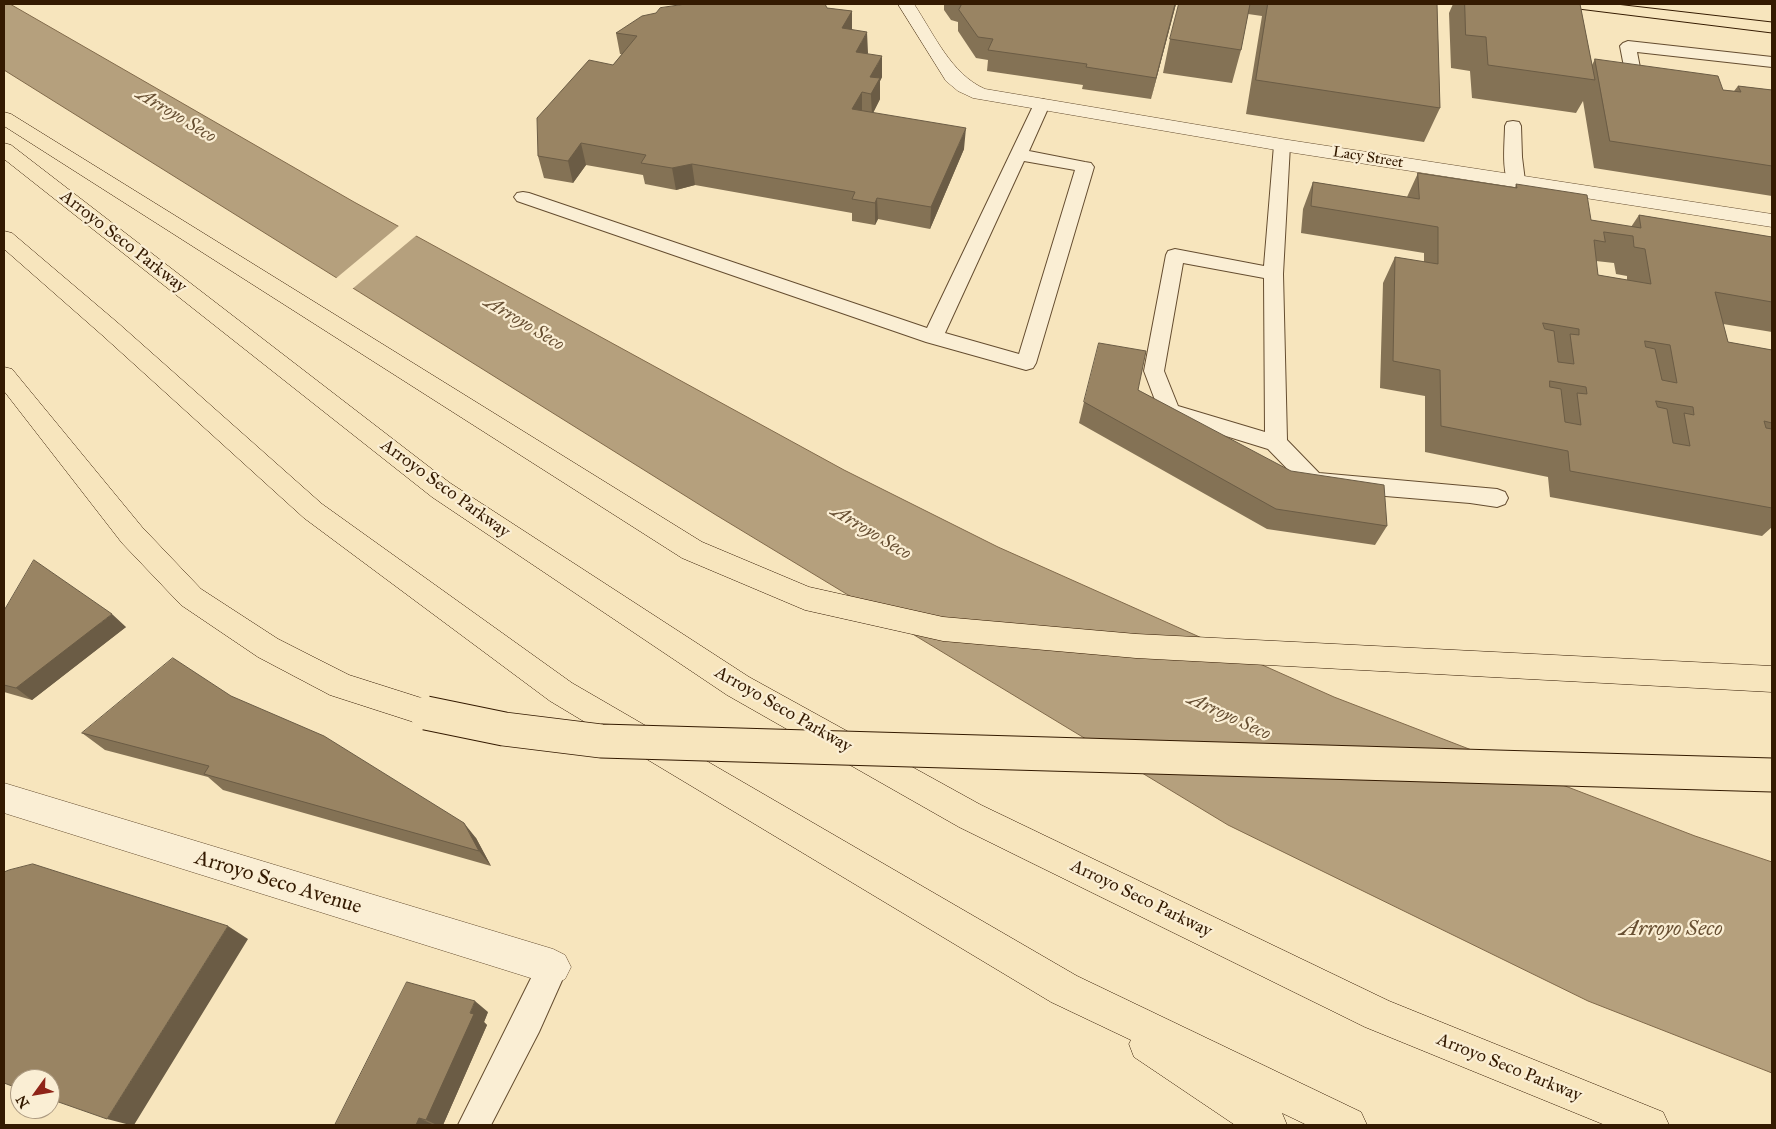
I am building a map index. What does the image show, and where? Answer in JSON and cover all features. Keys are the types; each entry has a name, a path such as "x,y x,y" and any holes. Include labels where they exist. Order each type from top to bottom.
{"highway":[{"path":"4,118 692,550 806,598 943,629 1136,646 1772,679"},
{"name":"Arroyo Seco Parkway","path":"4,149 441,490 738,686 970,816 1378,1014 1650,1125"},
{"path":"4,238 110,328 313,511 561,692 1064,989 1268,1125"},
{"path":"4,375 132,535 192,597 268,648 341,686 426,713 504,729 601,741 1772,775"},
{"path":"1663,673 1772,661"},
{"path":"1064,989 1348,1125"}],"street":[{"name":"Lacy Street","path":"906,4 953,76 965,87 980,94 1282,145 1772,222"},
{"name":"Arroyo Seco Avenue","path":"4,798 553,968"}],"lane":[{"path":"1671,83 1634,77 1628,46 1772,62"},
{"path":"933,337 1042,104"},
{"path":"1514,126 1513,157 1516,181"},
{"path":"1276,443 1273,274 1282,145"},
{"path":"523,197 933,337 1026,363 1085,167 1017,154"},
{"path":"1273,274 1175,255 1154,371 1169,411 1276,443 1313,481 1497,498"},
{"path":"474,1125 528,1022 553,968"}],"water":[{"name":"Arroyo Seco","path":"4,4 10,4 354,202 844,470 998,547 1334,697 1695,836 1772,862 1772,1073 1588,1001 1228,825 716,515 4,70"}],"pier":[{"path":"400,225 418,234 351,290 334,280"}],"building":[{"path":"686,4 825,4 827,8 852,11 842,28 867,32 856,52 882,56 870,77 880,78 871,94 862,92 852,109 966,128 931,207 877,198 875,203 852,199 855,192 692,164 672,168 641,163 646,155 581,143 568,161 538,156 537,118 589,60 613,65 637,36 616,33 642,16 656,13 660,8"},
{"path":"962,4 1175,4 1156,78 1086,67 1087,64 988,50 993,39 978,37 959,10"},
{"path":"1179,4 1250,4 1241,50 1170,39"},
{"path":"1268,4 1437,4 1440,108 1256,80"},
{"path":"1465,4 1580,4 1595,80 1488,65 1486,37 1466,35"},
{"path":"1595,59 1718,76 1723,90 1741,92 1738,86 1772,90 1772,166 1610,141"},
{"path":"1418,173 1517,188 1516,184 1587,195 1591,220 1641,228 1639,215 1772,237 1772,302 1715,292 1728,342 1772,350 1772,423 1764,421 1766,428 1772,429 1772,508 1570,471 1568,451 1441,426 1440,370 1393,361 1395,257 1438,264 1438,227 1311,206 1313,182 1419,199","holes":["1604,232 1633,236 1634,247 1645,249 1651,284 1598,275 1594,240 1605,242","1543,323 1579,329 1579,335 1570,334 1574,364 1558,362 1554,331 1545,329","1645,341 1670,345 1677,383 1662,380 1655,349 1646,347","1550,381 1586,387 1587,394 1577,393 1581,425 1565,422 1561,389 1550,387","1656,401 1693,407 1694,415 1684,413 1690,446 1673,443 1667,409 1658,407"]},
{"path":"1099,343 1146,351 1138,390 1291,471 1384,485 1387,526 1276,509 1084,402"},
{"path":"34,560 112,614 16,688 4,685 4,611"},
{"path":"173,658 231,696 324,736 464,823 479,851 204,774 209,766 82,733"},
{"path":"33,864 228,926 107,1119 60,1103 60,1069 10,1069 10,1085 4,1083 4,872"},
{"path":"407,982 475,1001 470,1013 474,1014 426,1120 419,1118 416,1125 335,1125"}],"tram line":[{"path":"1538,4 1772,33"},
{"path":"1616,4 1772,22"}]}
